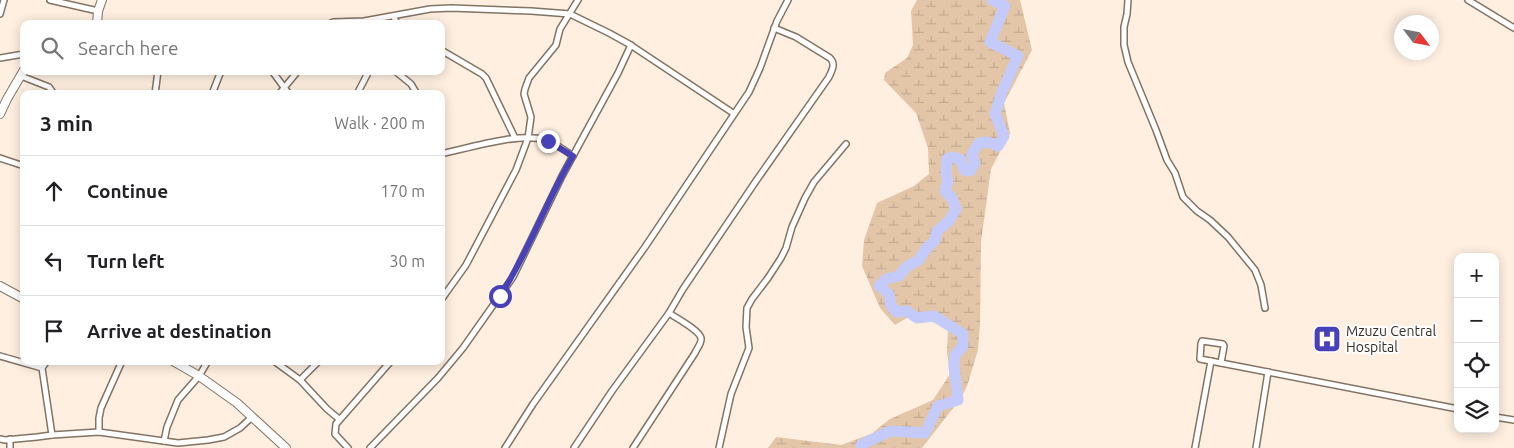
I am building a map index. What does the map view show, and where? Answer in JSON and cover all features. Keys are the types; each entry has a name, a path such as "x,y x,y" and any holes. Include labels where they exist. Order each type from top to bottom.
{"street":[{"path":"0,14 4,0"},
{"path":"50,0 98,11"},
{"path":"97,20 102,0"},
{"path":"445,294 466,265 516,170 528,138 531,117 524,94 529,78 556,45 560,29 578,0"},
{"path":"505,448 533,404 644,247 748,92 760,68 774,28 788,0"},
{"path":"1128,0 1124,27 1124,45 1128,62 1167,160 1175,173 1183,198 1228,237 1255,270 1261,285 1265,308"},
{"path":"1468,0 1514,28"},
{"path":"372,20 451,8 570,14 609,32 733,113"},
{"path":"574,448 612,391 669,313 683,289 827,80 834,67 830,58 796,37 774,28"},
{"path":"370,448 438,378 463,348 500,296 523,259 544,212 618,73 630,45"},
{"path":"445,52 486,78 515,138"},
{"path":"0,58 20,55"},
{"path":"0,114 21,75"},
{"path":"26,75 51,90"},
{"path":"156,90 157,75"},
{"path":"214,90 219,75"},
{"path":"275,75 284,89 295,75"},
{"path":"359,90 368,75"},
{"path":"400,75 412,84 416,90"},
{"path":"445,153 515,138 528,138 548,141 573,156"},
{"path":"719,448 731,394 749,348 746,327 747,308 781,258 805,198 814,182 846,144"},
{"path":"0,158 20,164"},
{"path":"0,287 20,297"},
{"path":"633,448 701,341 697,332 669,313"},
{"path":"1221,363 1223,344 1202,341 1200,358 1211,362 1454,408"},
{"path":"0,356 20,362"},
{"path":"1195,448 1211,362"},
{"path":"32,365 42,368"},
{"path":"44,365 42,368 52,435"},
{"path":"99,432 98,418 100,408 120,365"},
{"path":"180,365 238,403 286,448"},
{"path":"164,441 167,427 178,400 199,376 206,365"},
{"path":"279,365 300,380 339,419"},
{"path":"300,380 314,365"},
{"path":"348,448 334,429 339,419 387,365"},
{"path":"1256,448 1268,372"},
{"path":"0,439 99,432 185,445 224,437 240,428 252,417"},
{"path":"1499,418 1514,420"},
{"path":"10,439 10,448"}],"green space":[{"path":"917,0 1020,0 1032,50 1004,103 1010,133 991,169 981,242 978,350 967,386 961,398 922,448 768,448 776,437 841,445 871,434 890,419 933,400 950,374 947,352 948,328 930,321 908,317 895,325 880,308 862,266 864,240 877,203 914,186 929,174 928,148 916,113 884,80 885,73 907,58 913,45 911,11"}],"waterway":[{"path":"863,448 861,445 890,431 925,433 938,406 958,400 954,366 955,355 963,346 963,334 934,316 917,318 907,311 896,312 891,305 889,294 879,286 886,279 899,276 906,267 919,260 925,250 935,240 937,231 949,221 956,209 952,198 945,191 948,181 946,174 947,159 953,157 961,160 964,170 970,171 975,163 972,154 979,143 988,142 998,146 1004,136 995,114 1002,92 1018,56 990,42 1005,6 992,0"}],"place":[{"name":"Mzuzu Central Hospital","path":"1327,339"}],"route":[{"path":"500,296 523,259 544,212 573,156 548,141"}]}
